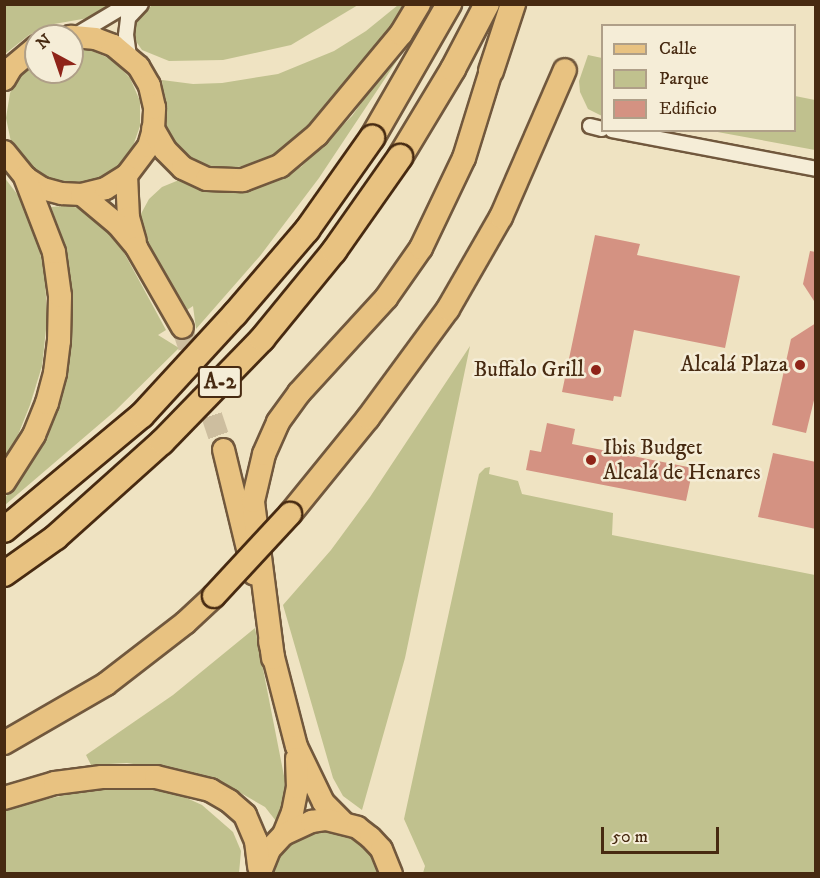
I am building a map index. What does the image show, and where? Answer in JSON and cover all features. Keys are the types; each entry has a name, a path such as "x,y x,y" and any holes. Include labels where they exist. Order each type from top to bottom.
{"highway":[{"path":"153,129 165,150 183,168 207,179 243,180 280,166 317,135 400,34 418,4"},
{"name":"A-2","path":"4,530 142,415 235,314 307,230 372,138 449,4"},
{"name":"A-2","path":"4,574 56,537 162,442 262,339 334,251 400,157 453,69 487,4"},
{"path":"273,658 253,501 264,454 278,422 299,393 386,298 421,248 464,158 513,4"},
{"path":"4,742 106,684 185,623 214,596 290,514 368,418 448,309 501,217 565,70"},
{"path":"4,482 34,435 47,403 55,373 59,341 60,296 54,252 25,177"},
{"path":"4,798 55,783 102,777 156,777 210,790 229,801 245,816 256,841 259,870"}],"main road":[{"path":"4,151 25,177 42,188 61,194 81,194 105,188 126,175 148,146 153,129 154,107 149,85 129,56 104,41 84,38"},
{"path":"4,79 11,67 24,56"},
{"path":"126,175 128,217 136,247"},
{"path":"81,194 117,224 136,247 182,327"},
{"path":"223,449 296,746 323,802 342,821 370,837 381,849 391,873"},
{"path":"283,834 292,812 297,787 296,746"},
{"path":"259,870 269,849 283,834 311,820 342,821"}],"street":[{"path":"84,30 128,4"},
{"path":"129,56 126,35 129,18 141,4"},
{"path":"622,132 816,169"}],"green space":[{"path":"5,5 111,5 94,17 54,24 24,24 24,39 5,54"},
{"path":"152,5 358,5 291,45 223,60 169,61 142,50 133,37 134,23"},
{"path":"398,5 405,5 366,64 291,148 264,161 229,169 193,163 176,149 166,132 162,80 193,84 222,83 278,74 334,51 366,31"},
{"path":"84,50 113,60 130,78 140,101 140,126 132,149 116,168 94,180 69,183 45,177 25,163 11,142 6,118 10,93 24,70 24,84 84,84"},
{"path":"399,50 402,53 319,178 260,256 196,329 193,306 184,312 136,223 149,199 162,187 179,180 200,186 260,185 301,167 352,116"},
{"path":"588,55 601,58 601,116 588,109 580,92 579,81"},
{"path":"796,96 815,100 815,150 717,132 796,132"},
{"path":"4,177 24,203 37,239 45,276 47,320 42,366 16,440 5,458"},
{"path":"51,207 83,208 115,236 166,330 158,335 179,348 115,411 5,505 5,498 31,461 59,398 71,334 70,277 60,231"},
{"path":"470,346 405,658 362,810 343,796 333,778 283,605 331,550 370,497"},
{"path":"490,467 489,474 518,481 522,494 613,513 612,535 815,575 815,873 423,873 425,866 404,819 479,474 485,468"},
{"path":"255,628 285,781 283,811 276,821 265,807 218,780 191,773 127,763 91,765 86,755 173,695"},
{"path":"135,787 169,790 202,805 233,832 241,851 239,873 5,873 4,811 88,790"},
{"path":"332,831 350,836 366,847 377,863 380,874 273,874 281,855 295,841 312,833"}],"building":[{"path":"595,235 640,244 637,255 740,276 725,348 634,330 621,397 614,396 613,401 562,392"},
{"name":"Alcalá Plaza","path":"810,251 816,252 816,304 803,284"},
{"name":"Alcalá Plaza","path":"816,323 816,392 806,433 772,425 791,339"},
{"name":"Ibis Budget Alcalá de Henares","path":"547,423 575,429 572,444 693,468 686,501 526,470 530,450 541,452"},
{"path":"773,453 816,462 816,529 758,517"}],"tunnel":[{"path":"182,327 223,449"}],"place":[{"name":"Alcalá Plaza","path":"800,365"},
{"name":"Buffalo Grill","path":"596,370"},
{"name":"Ibis Budget Alcalá de Henares","path":"591,460"}]}
